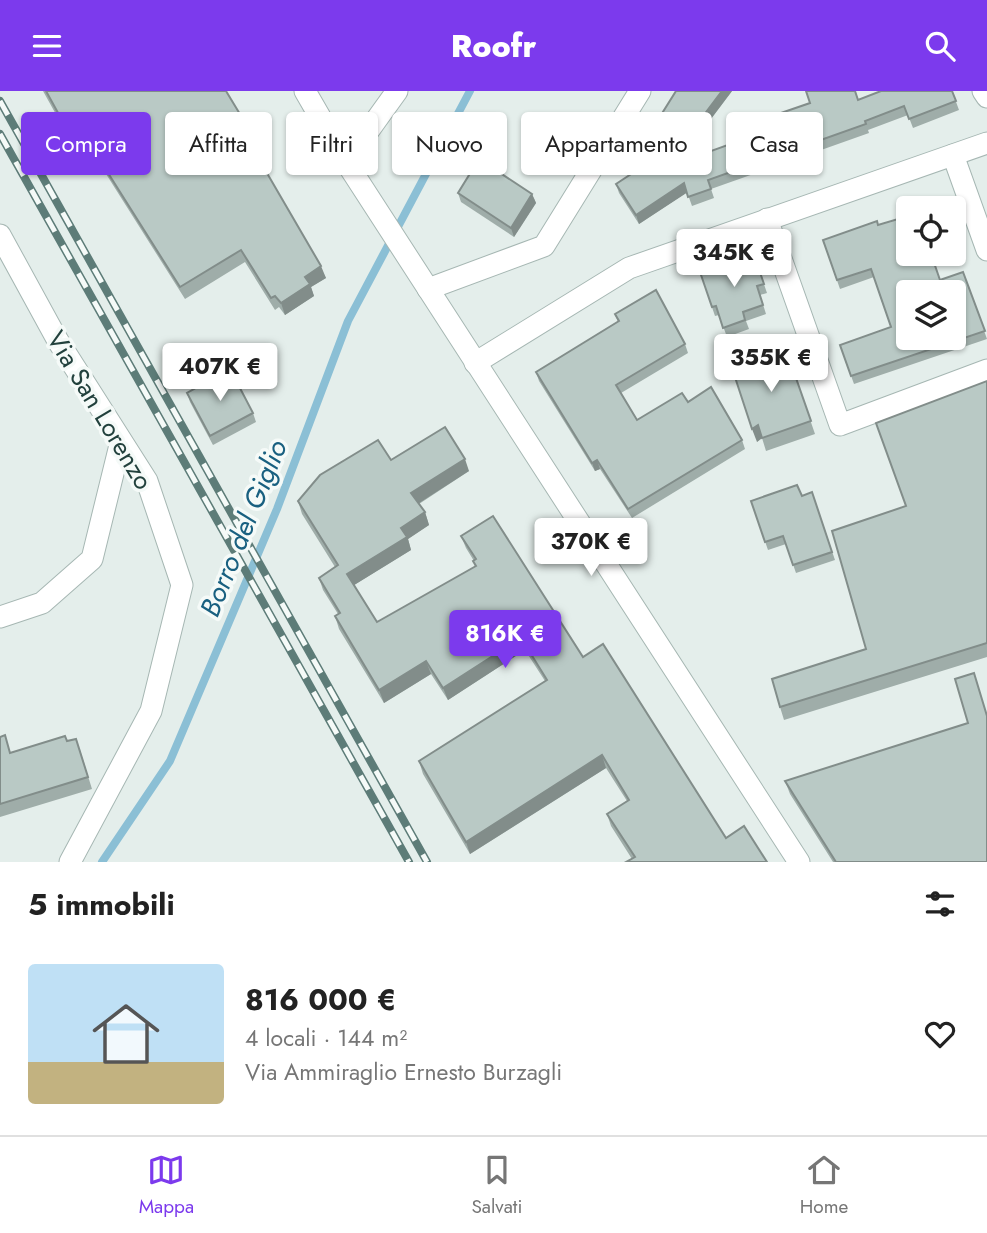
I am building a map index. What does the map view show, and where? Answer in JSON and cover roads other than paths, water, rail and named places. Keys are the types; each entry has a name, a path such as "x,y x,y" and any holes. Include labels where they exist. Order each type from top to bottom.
{"street":[{"path":"305,91 317,112"},
{"path":"378,117 397,91"},
{"path":"424,281 544,246 640,91"},
{"path":"983,91 987,97"},
{"path":"475,363 629,268 987,143"},
{"path":"953,155 987,250"},
{"path":"355,175 799,862"},
{"path":"767,219 841,425 987,370"},
{"name":"Via San Lorenzo","path":"0,235 58,341 147,481 182,585 150,711 70,862"},
{"path":"0,617 42,603 92,559 121,440"}],"waterway":[{"name":"Borro del Giglio","path":"102,862 170,761 277,509 348,321 470,91"}],"railway":[{"path":"0,101 427,862"},
{"path":"0,134 409,862"}]}
